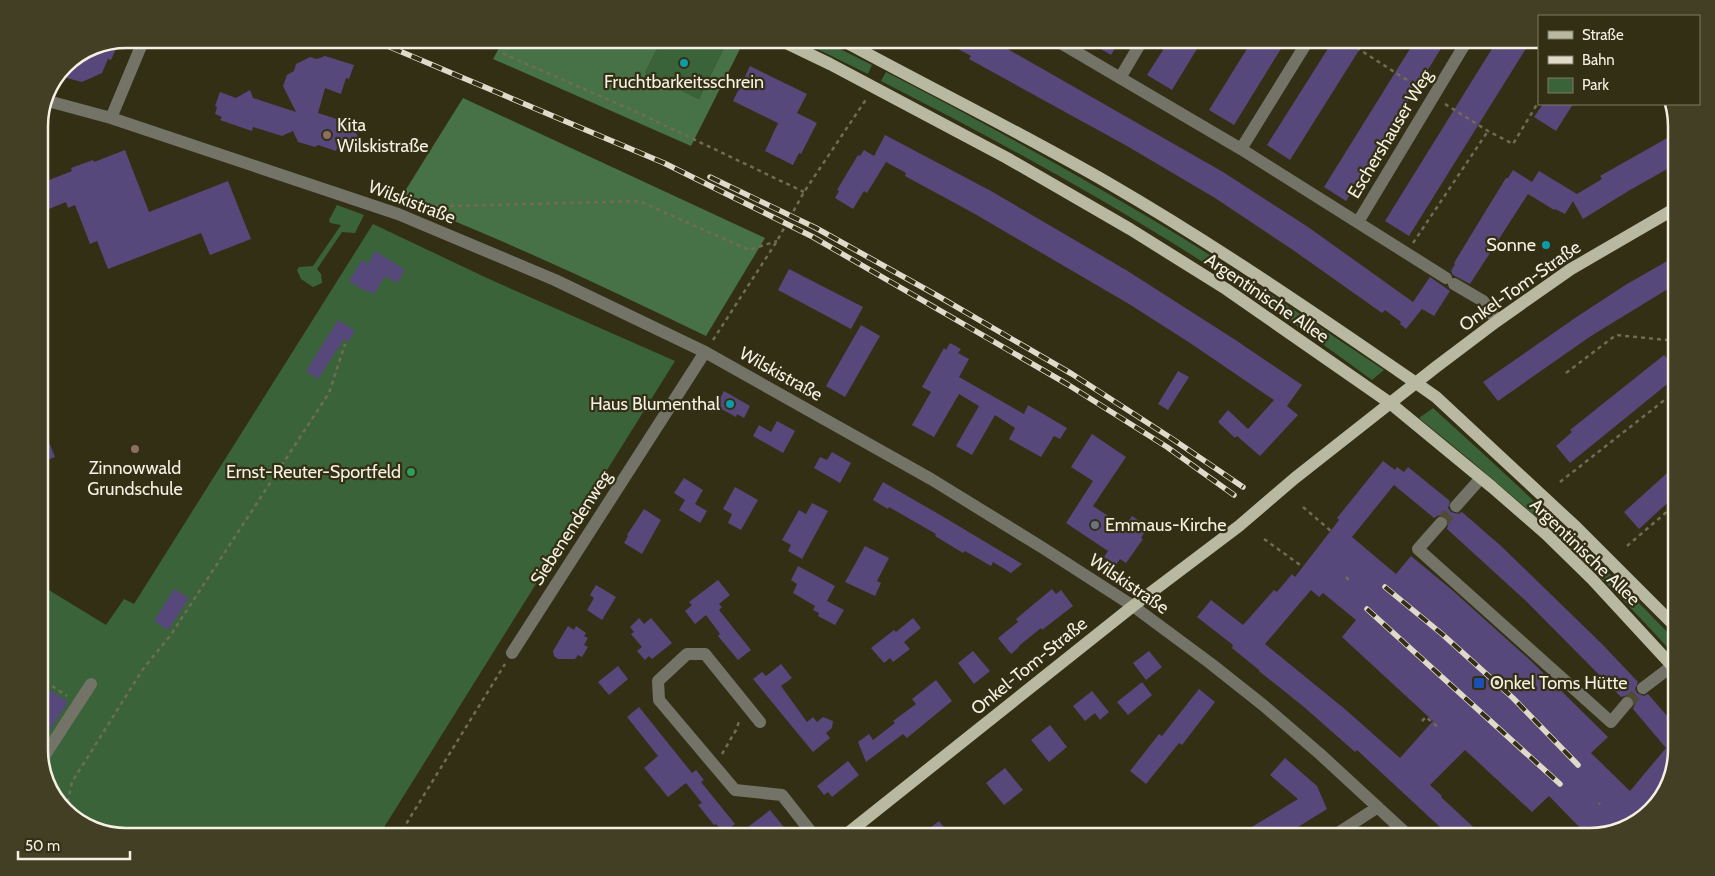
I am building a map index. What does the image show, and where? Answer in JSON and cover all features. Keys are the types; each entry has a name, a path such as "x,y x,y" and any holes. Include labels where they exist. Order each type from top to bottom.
{"main road":[{"name":"Argentinische Allee","path":"794,47 1007,158 1130,230 1226,289 1390,403 1546,534 1592,579 1668,661"},
{"name":"Argentinische Allee","path":"855,47 1043,145 1113,186 1238,262 1416,382 1436,397 1576,526 1668,619"},
{"name":"Onkel-Tom-Straße","path":"854,828 1133,606 1238,526 1416,382 1497,320 1572,269 1667,213"}],"street":[{"path":"111,118 141,47"},
{"name":"Eschershauser Weg","path":"1068,47 1241,149 1483,301 1497,320"},
{"path":"1120,78 1138,47"},
{"path":"1241,149 1304,47"},
{"name":"Eschershauser Weg","path":"1358,222 1463,47"},
{"name":"Wilskistraße","path":"51,102 111,118 398,214 556,280 705,352 931,479 1133,606 1263,705 1400,828"},
{"name":"Siebenendenweg","path":"512,653 705,352"},
{"path":"1456,506 1481,478"},
{"path":"1441,524 1418,549 1610,722 1628,703"},
{"path":"760,722 705,654 687,654 658,681 659,700 735,790 782,794 808,828"},
{"path":"1643,688 1668,672"},
{"path":"48,750 91,684"},
{"path":"1346,828 1378,807"}],"path":[{"path":"508,47 504,54 643,115 804,192"},
{"path":"705,352 777,241 804,192 869,95 860,90 869,85"},
{"path":"1406,253 1488,131"},
{"path":"398,214 402,207 640,201 749,250 777,241"},
{"path":"1566,373 1616,335 1667,340"},
{"path":"68,803 72,782 143,669 170,636 329,393 345,344"},
{"path":"1560,482 1667,398"},
{"path":"1303,507 1331,531"},
{"path":"1627,546 1668,511"},
{"path":"1264,538 1303,567"},
{"path":"1346,578 1350,581"},
{"path":"404,828 512,653"},
{"path":"48,683 78,704"},
{"path":"716,769 725,747 736,730 746,704"},
{"path":"1422,721 1426,717 1438,727"}],"green space":[{"path":"500,47 658,47 645,73 699,99 724,47 741,47 691,146 493,59"},
{"path":"658,47 724,47 699,99 645,73"},
{"path":"813,47 836,47 872,65 868,74"},
{"path":"886,72 1018,143 1148,217 1238,273 1384,370 1372,380 1264,303 1160,235 1042,166 881,81"},
{"path":"463,98 765,238 706,336 554,264 400,199"},
{"path":"337,205 364,215 355,233 342,232 317,269 321,274 322,283 313,287 301,279 297,270 299,267 313,266 341,225 330,223 329,220"},
{"name":"Ernst-Reuter-Sportfeld","path":"373,224 489,279 675,361 384,828 115,828 91,820 74,809 61,794 49,766 48,590 106,625 124,599 134,604"},
{"path":"1433,408 1495,465 1617,581 1668,633 1668,648 1616,593 1553,532 1419,418"}],"building":[{"path":"955,47 1004,47 1223,172 1308,227 1413,302 1430,277 1450,291 1434,316 1422,309 1406,329 1400,324 1401,322 1385,310 1382,313 1215,198 1127,146 969,59 971,56"},
{"path":"1098,47 1116,47 1111,55"},
{"path":"1165,47 1198,47 1172,90 1147,75"},
{"path":"1248,47 1282,47 1234,125 1209,110"},
{"path":"1329,47 1361,47 1290,160 1267,145"},
{"path":"1411,47 1442,47 1346,201 1324,187"},
{"path":"1493,47 1527,47 1409,236 1385,221"},
{"path":"116,48 111,60 108,59 102,73 82,82 64,77 70,70 96,53"},
{"path":"325,56 354,65 349,79 346,78 341,94 325,88 318,113 352,124 358,137 353,153 337,148 336,151 318,145 315,147 298,142 293,131 282,136 253,127 252,131 220,120 222,117 215,114 217,107 215,106 220,92 236,98 250,90 253,98 296,112 283,86 287,75 294,71 296,64 310,57 317,59"},
{"path":"750,66 807,94 797,113 817,123 793,165 765,151 778,123 733,101"},
{"path":"1542,105 1572,105 1556,131 1534,117"},
{"path":"885,135 991,191 1126,270 1302,385 1287,406 1298,415 1260,456 1237,436 1235,438 1218,422 1228,410 1248,429 1274,400 1129,304 975,214 905,176 906,173 886,162 867,193 864,191 853,209 835,198 839,191 837,190 858,155 860,156 864,150 874,156"},
{"path":"1667,138 1667,169 1583,219 1573,201 1565,214 1554,210 1528,194 1470,284 1453,275 1451,271 1454,263 1506,178 1508,178 1513,170 1532,182 1539,171 1577,194 1602,179 1600,176"},
{"path":"125,150 149,212 228,181 251,239 210,255 201,233 108,269 97,241 90,244 75,205 68,208 66,202 48,209 48,180 72,171 71,168 93,160 94,162"},
{"path":"375,251 405,270 397,283 385,276 374,294 349,281 362,260 368,264"},
{"path":"1667,261 1667,289 1591,336 1498,401 1483,382 1578,316 1627,284"},
{"path":"789,269 863,307 851,329 778,290"},
{"path":"338,320 355,331 348,342 344,339 318,379 306,371"},
{"path":"861,325 880,336 845,397 826,386"},
{"path":"950,343 961,349 958,353 969,359 959,377 1024,414 1028,405 1067,428 1060,439 1054,436 1041,457 1009,439 1015,428 995,415 972,455 956,446 979,406 959,394 934,437 912,425 931,392 922,387 944,348 946,350"},
{"path":"1664,355 1667,358 1667,384 1570,463 1556,446 1572,432 1570,430"},
{"path":"1178,371 1189,377 1168,410 1158,404"},
{"name":"Haus Blumenthal","path":"724,391 750,406 744,418 737,414 736,417 716,406"},
{"path":"777,421 795,431 783,453 753,436 759,425 771,432"},
{"name":"Emmaus-Kirche","path":"1092,434 1126,457 1093,506 1125,527 1132,516 1148,527 1141,538 1143,539 1126,563 1120,559 1116,565 1104,557 1108,551 1066,523 1093,481 1071,467"},
{"path":"48,440 55,457 48,460"},
{"path":"832,452 851,463 840,483 814,468 820,457 827,460"},
{"path":"1383,461 1395,470 1397,467 1404,472 1408,467 1450,501 1448,508 1451,512 1458,514 1462,512 1501,546 1603,645 1638,682 1635,689 1637,693 1644,696 1648,694 1668,717 1666,766 1659,785 1648,802 1633,815 1615,824 1600,828 1580,828 1549,796 1532,812 1465,750 1430,785 1474,828 1441,828 1357,750 1355,752 1232,648 1233,645 1197,617 1211,600 1243,625 1274,590 1277,592 1292,574 1295,577 1339,520 1337,518","holes":["1394,485 1434,518 1439,515 1446,517 1449,521 1447,529 1526,601 1621,697 1628,695 1633,697 1635,704 1633,709 1666,748 1630,791 1591,753 1608,737 1530,660 1411,556 1396,574 1352,537","1311,590 1319,597 1323,593 1356,620 1342,637 1433,721 1400,758 1346,710 1265,644"]},
{"path":"1668,473 1668,503 1639,529 1624,512"},
{"path":"684,478 703,490 695,504 707,511 700,523 679,510 685,500 674,493"},
{"path":"883,482 1022,564 1011,573 993,562 991,566 965,551 963,553 935,536 936,534 889,507 888,509 873,500"},
{"path":"735,487 758,500 741,530 728,523 732,514 723,509"},
{"path":"812,503 828,511 802,559 788,551 791,545 782,540 799,510 806,514"},
{"path":"644,509 661,520 642,554 624,543"},
{"path":"865,546 889,558 877,581 881,583 875,596 845,582"},
{"path":"798,566 835,586 827,601 844,610 835,625 818,616 819,613 813,610 815,606 793,593 797,584 791,580"},
{"path":"718,580 730,595 719,604 722,607 719,610 751,650 738,660 718,636 720,634 706,615 695,624 685,611 692,605 689,602"},
{"path":"596,585 616,597 602,620 587,610 594,598 590,595"},
{"path":"174,589 189,598 168,630 154,621"},
{"path":"1052,589 1056,594 1061,590 1073,606 1042,630 1041,628 1011,654 998,638 1018,622 1016,619"},
{"path":"639,618 644,624 651,618 672,643 652,659 649,656 645,660 637,651 642,647 631,634 634,632 630,627"},
{"path":"913,618 921,628 904,642 910,649 893,662 890,658 884,663 871,648 894,630 896,632"},
{"path":"568,626 574,630 576,626 586,633 584,636 588,638 584,645 588,647 582,657 578,655 575,659 558,659 554,656 553,651"},
{"path":"973,651 990,671 974,684 958,663"},
{"path":"1149,651 1162,667 1146,680 1133,663"},
{"path":"781,664 792,678 781,686 807,722 813,717 817,722 823,717 833,721 832,728 826,733 830,738 813,752 753,679 762,672 766,676"},
{"path":"618,666 628,679 609,695 598,682"},
{"path":"936,680 952,701 907,738 903,734 866,762 858,742 869,734 873,740 895,723 893,721 916,704 912,699"},
{"path":"1142,682 1152,695 1128,715 1117,702"},
{"path":"48,689 68,702 48,733"},
{"path":"1199,689 1215,702 1182,745 1179,743 1146,784 1130,771 1159,734 1162,736"},
{"path":"1092,691 1109,712 1100,720 1095,713 1085,721 1073,706"},
{"path":"639,707 692,773 696,770 704,780 701,782 735,824 730,828 720,828 716,824 714,825 698,805 702,803 686,783 668,797 644,768 658,756 627,717"},
{"path":"1050,725 1067,747 1049,762 1031,740"},
{"path":"1285,758 1317,786 1327,809 1296,828 1250,828 1298,799 1270,775"},
{"path":"848,761 859,775 832,797 828,792 824,795 817,786"},
{"path":"1005,768 1023,790 1004,805 986,783"},
{"path":"770,810 785,828 747,828"},
{"path":"939,821 945,828 930,828"}],"tunnel":[{"path":"1441,523 1456,506"},
{"path":"1627,703 1643,688"}],"railway":[{"path":"390,47 664,163 813,237 1067,384 1167,447 1234,495"},
{"path":"710,177 816,228 938,296 1072,374 1243,487"},
{"path":"1385,587 1442,634 1513,698 1578,765"},
{"path":"1367,609 1560,784"}],"place":[{"name":"Fruchtbarkeitsschrein","path":"684,63"},
{"name":"Kita Wilskistraße","path":"327,135"},
{"name":"Sonne","path":"1546,245"},
{"name":"Haus Blumenthal","path":"730,404"},
{"name":"Zinnowwald Grundschule","path":"135,449"},
{"name":"Ernst-Reuter-Sportfeld","path":"411,472"},
{"name":"Emmaus-Kirche","path":"1095,525"},
{"name":"Onkel Toms Hütte","path":"1479,683"}]}
